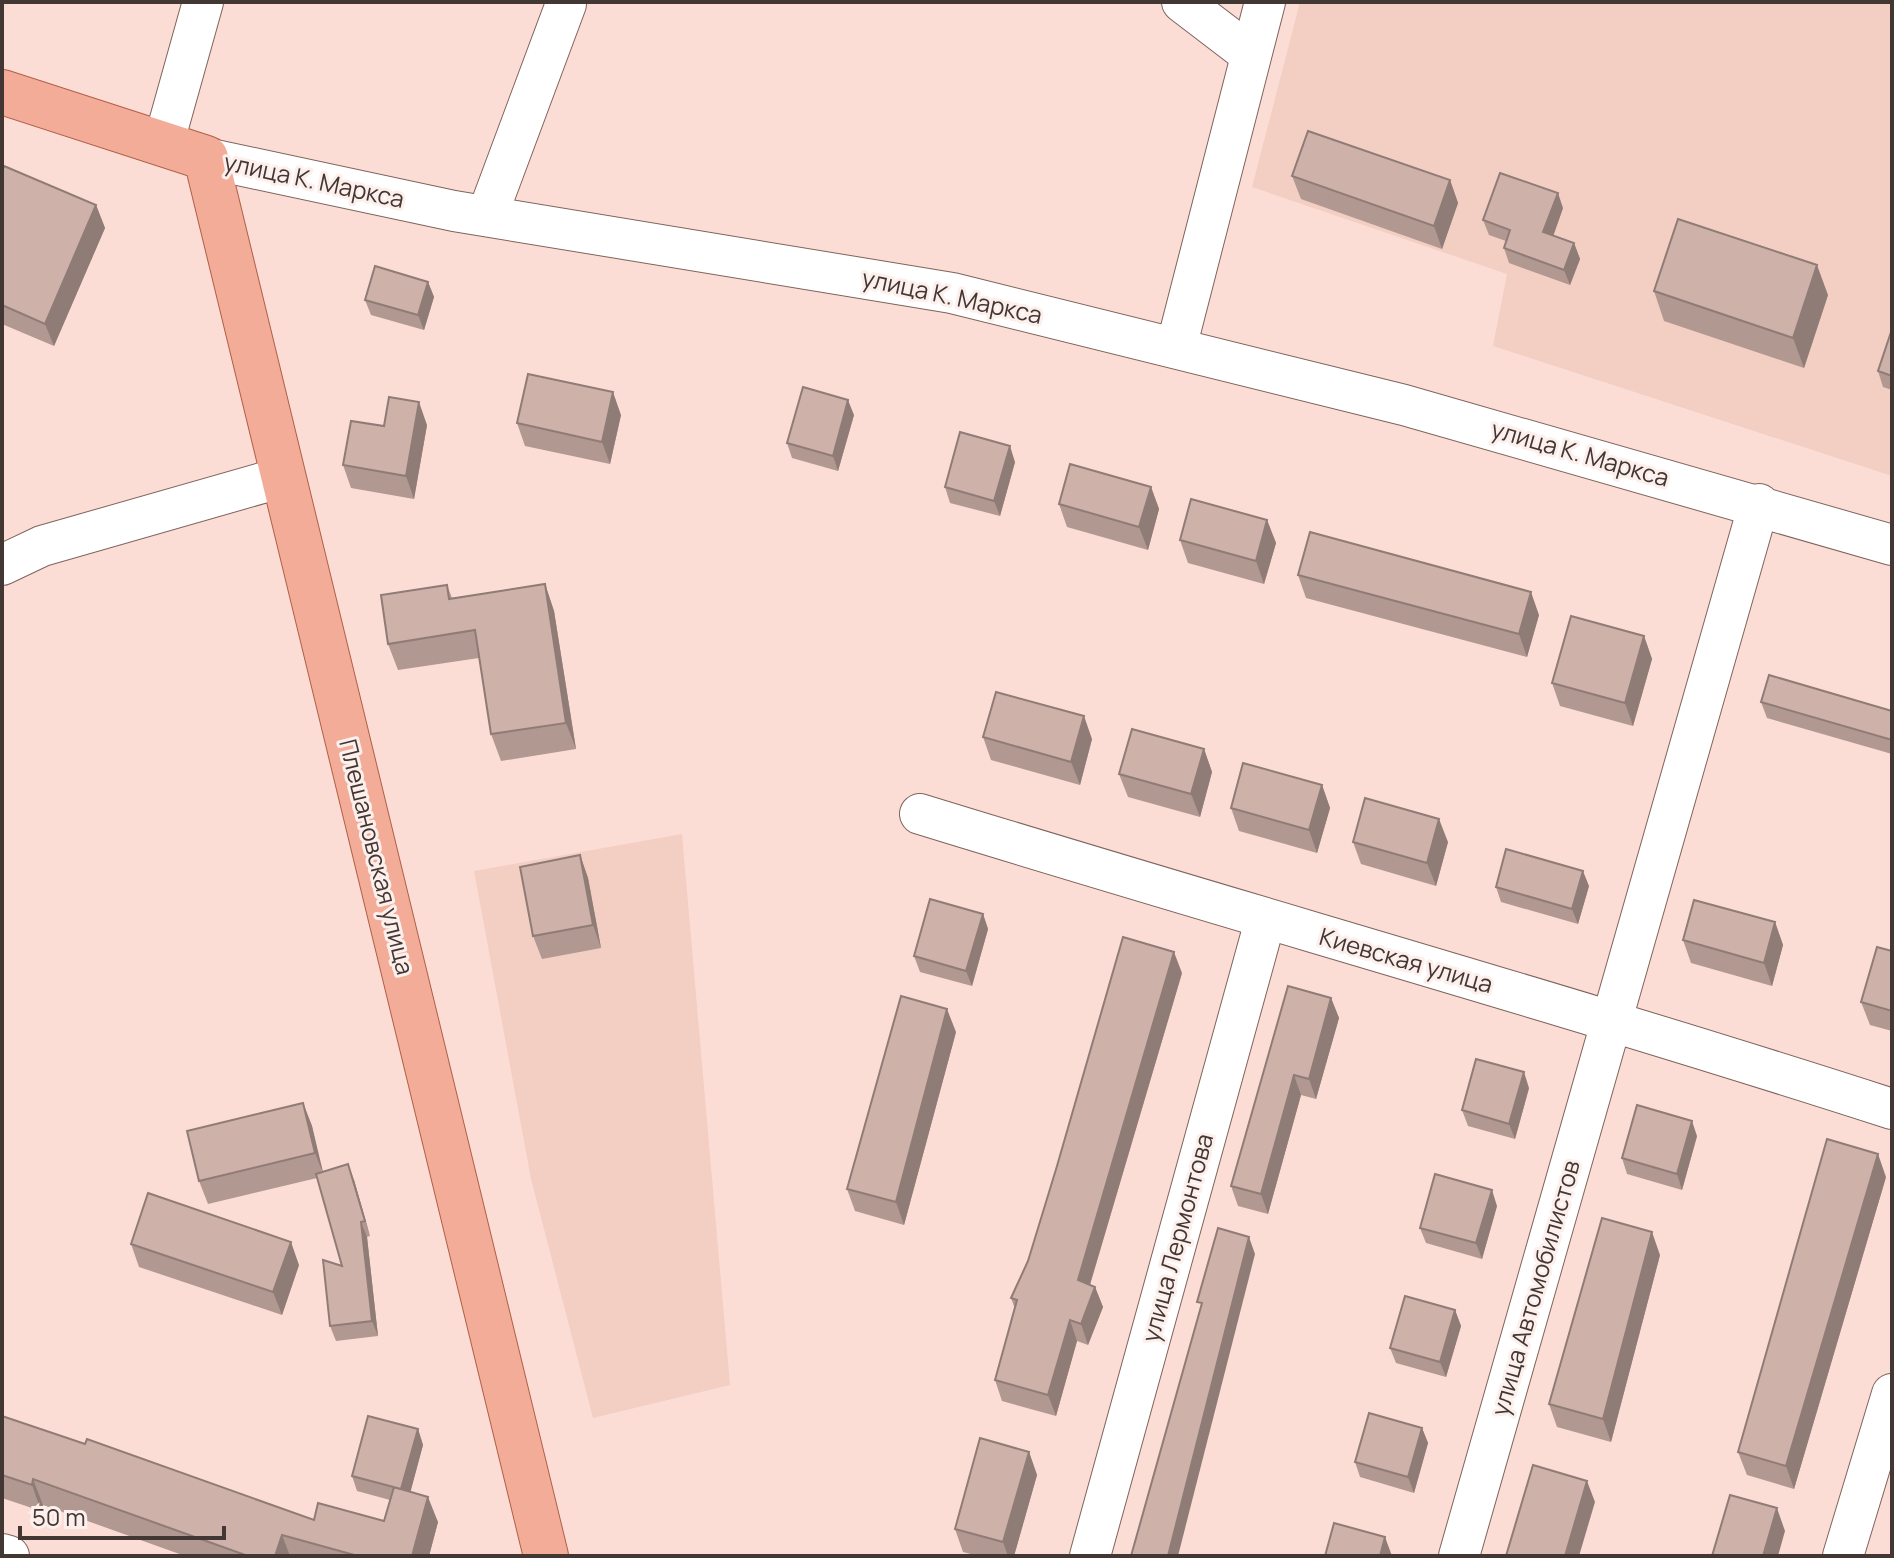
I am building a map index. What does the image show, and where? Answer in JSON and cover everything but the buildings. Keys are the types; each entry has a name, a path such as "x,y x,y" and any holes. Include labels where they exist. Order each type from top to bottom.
{"main road":[{"name":"улица К. Маркса","path":"2,92 206,158"},
{"name":"Плешановская улица","path":"206,158 546,1556"}],"street":[{"path":"163,145 203,2"},
{"path":"1182,2 1250,54"},
{"path":"1176,348 1265,2"},
{"path":"487,216 566,4"},
{"name":"улица К. Маркса","path":"206,158 487,216 952,293 1404,405 1759,504 1892,545"},
{"path":"2,565 42,546 283,477"},
{"name":"улица Автомобилистов","path":"1459,1556 1759,504"},
{"name":"Киевская улица","path":"920,814 1265,921 1613,1019 1892,1109"},
{"name":"улица Лермонтова","path":"1090,1556 1265,921"},
{"path":"1843,1556 1892,1394"},
{"path":"2,1554 9,1556"}],"shaded area":[{"path":"1300,2 1892,2 1892,476 1493,346 1507,274 1252,187"},
{"path":"682,834 730,1385 593,1418 531,1179 474,871"}]}
